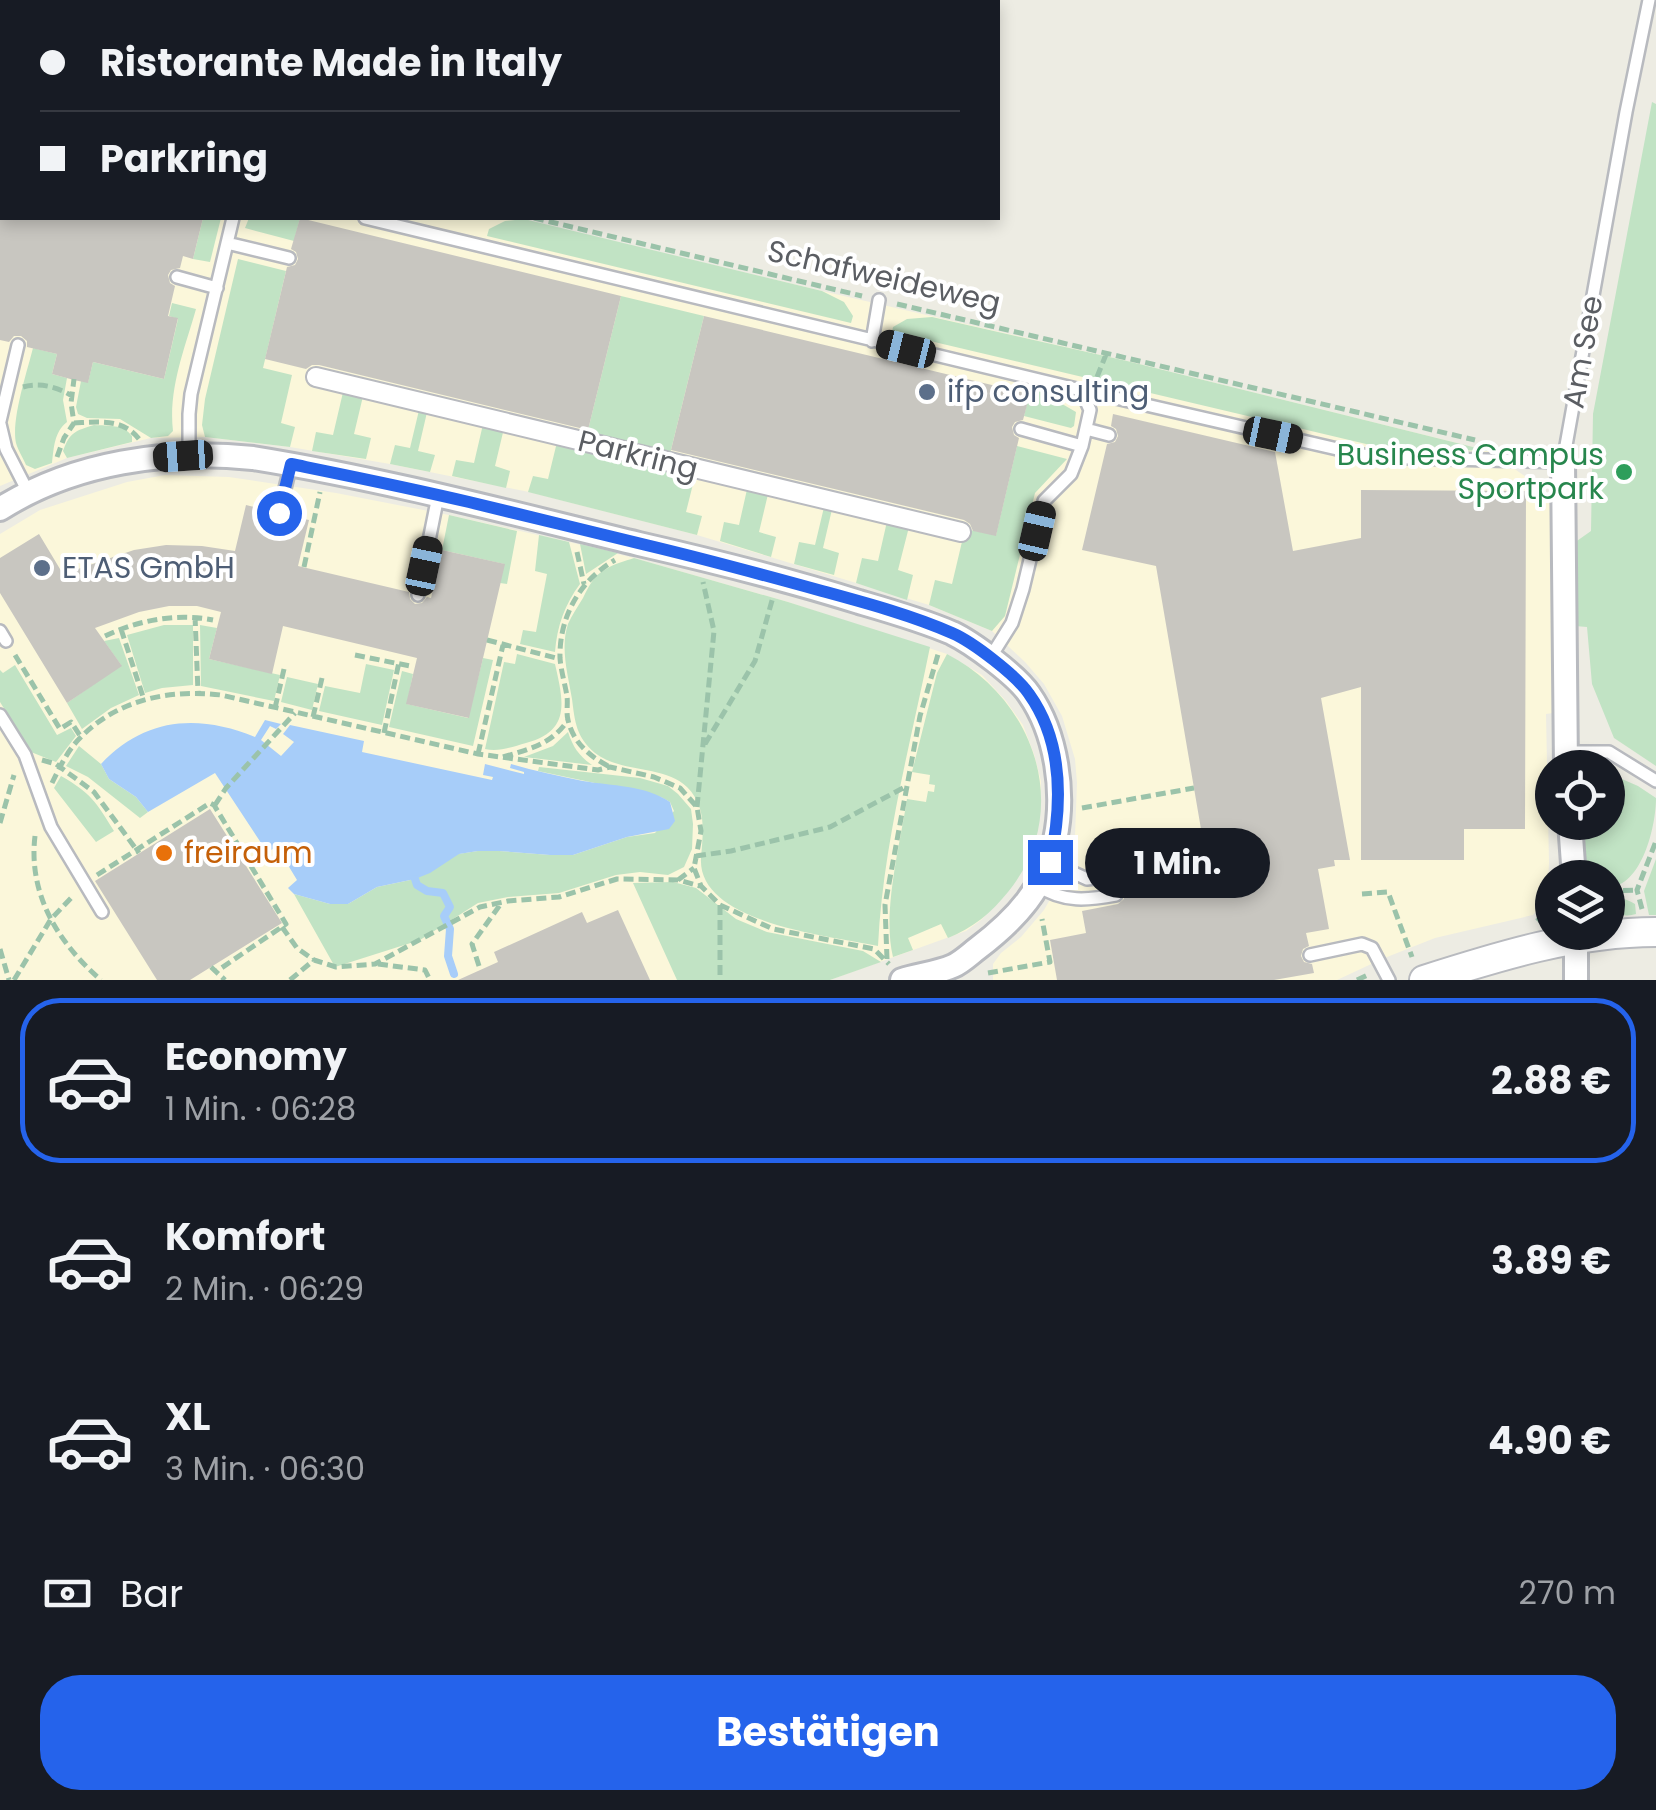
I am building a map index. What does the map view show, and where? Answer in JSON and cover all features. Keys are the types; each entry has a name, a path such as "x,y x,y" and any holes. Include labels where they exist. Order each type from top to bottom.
{"street":[{"name":"Parkring","path":"316,378 961,532"},
{"path":"0,509 28,492 82,472 145,458 220,454 291,464 438,495 699,558 856,601 956,635 990,658 1028,692 1054,752 1059,812 1039,897 959,973 897,974"},
{"name":"Am See","path":"1563,462 1566,750"},
{"path":"1625,933 1650,932"},
{"path":"1418,968 1535,947"},
{"path":"1576,950 1576,980"}],"lane":[{"name":"Am See","path":"1563,462 1649,0"},
{"path":"189,455 191,394 233,220"},
{"path":"373,220 1372,457 1563,462"},
{"path":"228,243 289,258"},
{"path":"178,278 217,288"},
{"path":"872,341 879,300"},
{"path":"18,344 3,391 0,422 3,449 28,492"},
{"path":"990,658 1012,623 1044,502 1070,474 1082,446 1090,410 1081,390"},
{"path":"1086,429 1109,435"},
{"path":"1021,430 1082,446"},
{"path":"279,513 291,464"},
{"path":"418,594 438,495"},
{"path":"0,715 25,756 51,826 102,912"},
{"path":"1625,762 1656,781"},
{"path":"1050,862 1088,879 1113,876"},
{"path":"1039,897 1045,891 1086,900 1116,895"},
{"path":"1310,955 1362,944 1372,948 1389,980"}],"path":[{"name":"Schafweideweg","path":"542,220 1475,440"},
{"path":"60,480 56,460 58,449 74,423 74,380"},
{"path":"3,391 30,385 60,388 72,396"},
{"path":"74,423 117,422 131,429 142,443 145,458"},
{"path":"304,567 324,471"},
{"path":"574,539 584,584"},
{"path":"627,553 598,569 584,584 565,622 560,659 568,720 578,742 592,758 680,788 697,807"},
{"path":"701,574 714,631 697,807 700,832 694,868 700,886 720,905 773,929 874,949 897,974"},
{"path":"703,746 755,661 774,594"},
{"path":"196,616 198,692"},
{"path":"105,636 160,618 196,616 213,620"},
{"path":"121,629 144,700"},
{"path":"3,636 60,729 71,722 81,737"},
{"path":"487,640 560,659"},
{"path":"478,754 503,645"},
{"path":"887,961 885,905 920,716 940,648"},
{"path":"355,655 410,666"},
{"path":"384,733 399,662"},
{"path":"275,708 284,669"},
{"path":"314,717 322,678"},
{"path":"99,978 58,934 41,898 34,845 38,813 59,768 81,737 118,711 144,700 198,692 222,695 478,754 598,770 610,767"},
{"path":"214,806 295,713"},
{"path":"502,758 545,743 568,720"},
{"path":"0,823 16,767"},
{"path":"59,768 94,792 137,851"},
{"path":"696,856 731,852 830,827 905,787"},
{"path":"1059,812 1194,788"},
{"path":"11,980 51,919 85,884 210,803 286,924 214,969 226,980"},
{"path":"1650,932 1636,890 1656,842"},
{"path":"678,880 694,868"},
{"path":"375,964 480,908 502,902 560,897 617,879 678,880 700,886"},
{"path":"1625,891 1636,890"},
{"path":"1362,894 1388,892 1418,968"},
{"path":"988,973 1050,962 1039,897"},
{"path":"479,966 472,944 502,902"},
{"path":"720,905 720,980"},
{"path":"282,927 297,948 314,960 336,967 375,964 424,970 430,980"},
{"path":"0,949 11,980"},
{"path":"290,980 314,960"},
{"path":"89,980 99,978"}],"shaded area":[{"path":"0,220 524,220 1127,361 1489,451 1533,482 1550,503 1553,713 1546,714 1547,750 1535,750 1535,840 1549,840 1549,860 1535,860 1535,913 1435,938 1337,980 993,980 993,964 1044,910 1056,889 1075,836 1077,783 1075,759 1062,716 1044,684 992,631 929,605 697,535 529,492 390,464 205,437 151,438 67,458 0,486"},
{"path":"165,475 229,477 336,493 569,542 788,602 947,654 982,675 1023,725 1041,781 1035,843 1008,891 966,931 830,980 0,980 0,534 40,510 127,482"}],"green space":[{"name":"Business Campus Sportpark","path":"1652,102 1656,104 1656,766 1614,738 1592,684 1587,627 1575,626 1574,543 1591,531 1593,414"},
{"path":"203,220 220,220 210,262 193,259"},
{"path":"248,220 299,220 294,241 245,228"},
{"path":"528,220 822,291 844,302 853,316 851,323 487,236 489,229 505,221"},
{"path":"238,259 286,271 263,368 292,375 281,423 295,427 290,447 205,437 205,399"},
{"path":"621,296 704,316 669,458 586,438"},
{"path":"172,303 196,309 175,384 173,431 168,436 151,438 120,419 78,414 81,381 88,382 93,362 164,379 178,319 169,316"},
{"path":"932,317 1489,451 1383,448 892,332 893,327 907,319"},
{"path":"33,348 57,354 52,374 67,378 63,400 67,422 57,435 52,463 35,469 26,465 15,433"},
{"path":"1031,386 1076,412 1074,426 1024,416"},
{"path":"344,388 364,392 354,434 371,438 366,459 312,451 316,432 333,435"},
{"path":"420,406 428,408 418,451 435,455 430,472 390,464 395,445 410,448"},
{"path":"484,420 505,424 495,466 510,471 506,488 452,476 456,460 474,463"},
{"path":"94,425 124,429 132,436 132,442 67,458 63,451 71,436"},
{"path":"558,438 696,472 686,512 702,516 697,535 528,492 533,476 548,479"},
{"path":"1017,446 1067,459 1035,493 1005,616 992,631 929,605 935,580 952,584 965,529 996,535"},
{"path":"748,485 769,490 759,532 776,537 771,557 720,541 724,522 739,525"},
{"path":"825,503 833,505 823,548 839,553 834,575 794,564 799,542 815,545"},
{"path":"449,515 517,531 507,584 500,583 504,564 442,550"},
{"path":"888,517 910,523 898,570 913,575 907,600 856,583 862,558 878,561"},
{"path":"539,535 569,542 580,584 563,616 555,652 520,644 523,630 536,632 547,574 535,571"},
{"path":"580,544 618,553 586,574"},
{"path":"634,558 930,647 891,833 878,946 771,923 721,898 706,880 701,858 701,811 687,787 667,775 605,759 580,735 566,661 568,624 598,575"},
{"path":"164,625 193,625 193,685 145,693 127,635"},
{"path":"200,625 217,628 209,659 280,675 274,701 201,686"},
{"path":"119,638 139,695 111,708 82,729 67,703 121,665 104,641"},
{"path":"517,654 555,664 561,702 558,722 541,738 506,749 485,749 504,662 515,664"},
{"path":"947,654 978,674 1003,699 1022,728 1035,760 1041,793 1039,827 1028,860 1008,892 988,913 948,938 941,924 908,938 913,950 893,957 891,900 907,799 926,802 928,791 934,792 935,785 929,784 930,775 912,772 937,673"},
{"path":"483,658 493,660 473,746 389,727 402,671 413,674 407,704 468,718"},
{"path":"366,664 394,670 382,725 319,711 325,686 360,693"},
{"path":"15,665 57,735 71,728 76,736 56,762 31,752 0,702 0,670 3,673"},
{"path":"287,677 318,684 312,710 281,702"},
{"path":"568,732 577,751 592,765 524,757 553,746"},
{"path":"79,746 101,764 109,779 136,797 148,812 140,818 88,777 66,766"},
{"path":"539,767 640,778 668,786 691,809 692,849 684,867 668,875 616,875 559,893 478,903 420,940 335,967 294,894 330,904 348,904 377,887 415,879 458,854 499,851 573,855 627,837 655,833 674,811 670,802 661,797 538,771"},
{"path":"61,776 92,799 114,831 96,842 54,788"},
{"path":"1625,780 1656,798 1650,838 1630,877 1625,880 1625,860 1583,860 1583,840 1625,840"},
{"path":"1656,859 1656,915 1649,915 1644,891"},
{"path":"673,882 696,888 736,919 767,932 863,951 881,962 830,980 677,980 633,883"},
{"path":"1625,899 1635,904 1636,914 1625,915"}],"water":[{"path":"265,720 281,724 276,729 270,726 261,740 281,756 294,742 283,734 290,725 364,741 362,752 492,780 493,777 483,775 485,764 524,774 510,768 511,764 639,789 670,802 675,821 669,829 627,837 573,855 499,851 459,854 415,879 377,887 348,904 330,904 294,894 288,888 297,880 277,847 267,852 215,773 148,812 136,797 109,779 101,764 118,748 154,729 193,723 255,737"}],"building":[{"path":"0,220 203,220 193,259 183,256 180,268 168,275 175,286 168,316 178,318 164,379 93,362 88,383 74,380 52,374 57,354 27,347 21,336 14,336 9,342 0,340"},
{"path":"299,220 308,220 621,296 588,430 319,365 306,369 265,359 287,267 295,265 298,259 291,249"},
{"path":"704,316 1030,394 1023,420 1012,427 1019,438 996,536 973,531 964,520 671,450"},
{"path":"1113,414 1275,452 1293,551 1361,538 1361,490 1526,491 1525,829 1464,829 1464,860 1361,860 1361,687 1321,698 1350,860 1334,860 1335,866 1318,869 1329,929 1306,933 1309,946 1301,956 1304,962 1312,964 1314,973 1274,980 1057,980 1050,940 1086,933 1082,911 1118,904 1124,899 1124,890 1114,885 1121,881 1122,874 1111,867 1107,847 1201,829 1156,566 1082,550 1107,444 1115,442 1118,436 1111,426"},
{"path":"246,505 270,511 272,519 278,522 288,515 309,520 298,566 409,592 415,604 431,598 442,550 505,564 469,718 406,704 417,658 283,626 272,674 209,659 221,612 197,606 139,612 95,628 122,666 67,703 0,593 0,558 39,534 63,574 134,550 166,545 235,551"},
{"path":"210,809 282,923 190,980 157,980 95,881"},
{"path":"618,910 650,980 458,980 498,962 494,952 582,912 587,923"}],"waterway":[{"path":"415,879 427,891 443,893 450,907 444,916 450,929 448,956 454,974"}],"place":[{"name":"ifp consulting","path":"927,392"},
{"name":"Business Campus Sportpark","path":"1624,472"},
{"name":"ETAS GmbH","path":"42,568"},
{"name":"freiraum","path":"164,853"}],"route":[{"path":"279,513 291,464 466,501 699,558 841,596 956,635 990,658 1028,692 1043,722 1058,777 1058,828 1050,862"}]}
